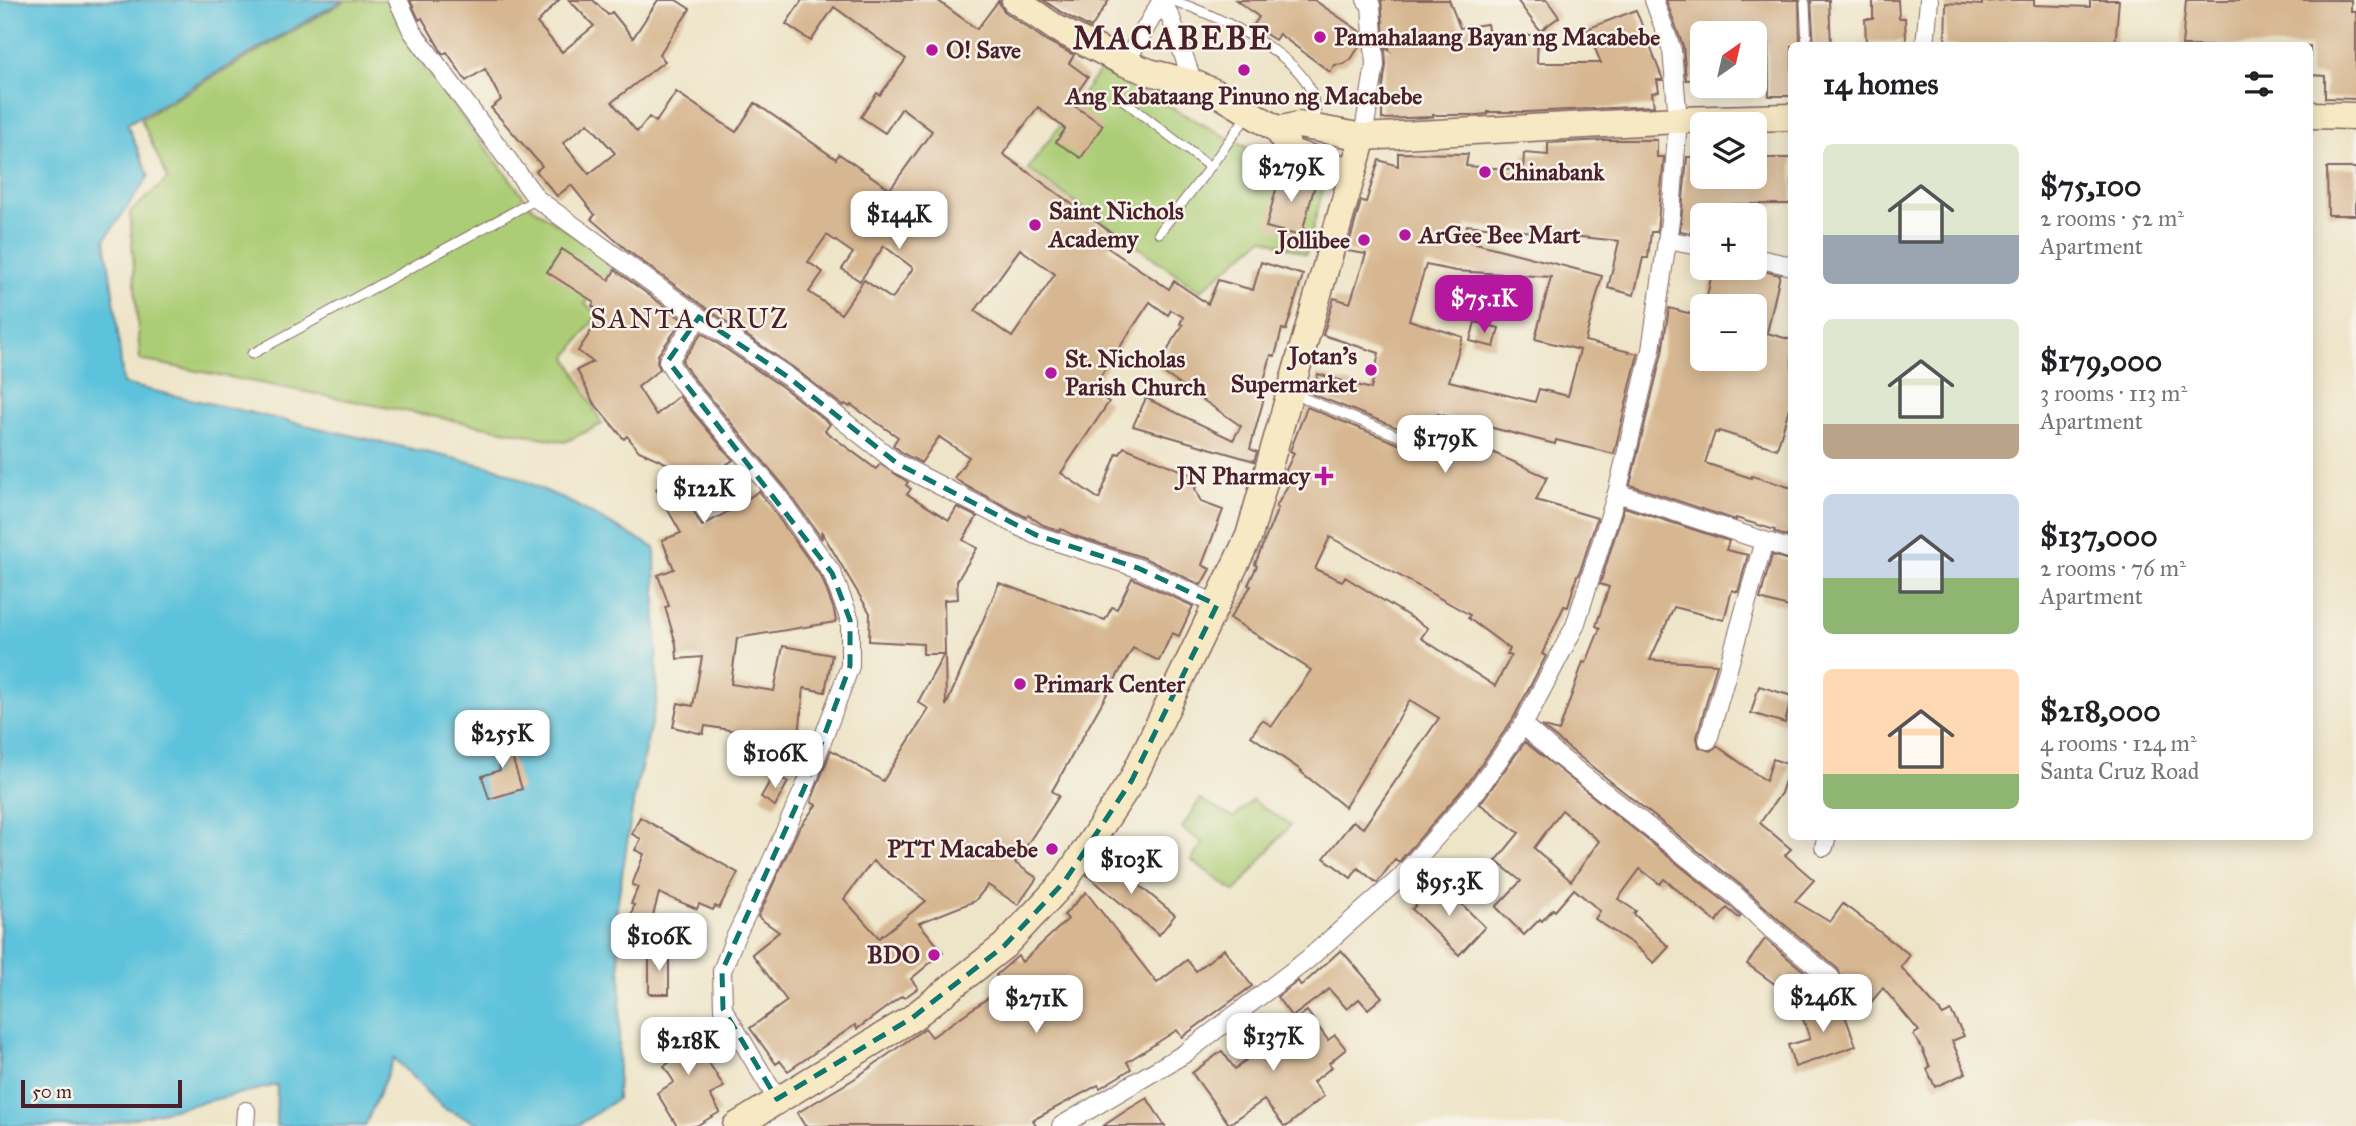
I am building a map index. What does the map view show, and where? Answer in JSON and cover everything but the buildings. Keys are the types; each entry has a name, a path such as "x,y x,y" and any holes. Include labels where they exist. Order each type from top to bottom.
{"main road":[{"path":"1015,0 1056,28 1125,63 1193,83 1250,111 1278,130 1291,152 1353,172"},
{"path":"2313,115 2356,116"},
{"path":"1278,130 1299,125 1363,137 1678,120 1788,117"},
{"path":"749,1122 777,1099 912,1018 1004,946 1064,882 1132,780 1249,536 1363,137"}],"street":[{"path":"398,0 412,31 537,199 699,317 788,377 898,464 1036,535 1138,568 1217,605"},
{"path":"1125,63 1161,0"},
{"path":"1161,0 1171,18 1193,83"},
{"path":"1363,137 1375,65 1371,5 1366,0"},
{"path":"1061,1126 1184,1054 1318,951 1400,878 1478,789 1522,725 1575,626 1617,494 1651,351 1671,215 1678,120 1672,50 1654,0"},
{"path":"1925,42 1929,0"},
{"path":"1667,240 1690,244"},
{"path":"1767,261 1788,265"},
{"path":"699,317 667,361 776,494 832,573 850,621 849,666 845,679 807,782 722,971 723,1009 777,1099"},
{"path":"1617,494 1788,549"},
{"path":"1708,740 1764,541"},
{"path":"1522,725 1736,896 1771,929 1831,978"}],"lane":[{"path":"1171,0 1195,8 1290,62 1311,91 1318,129"},
{"path":"1805,3 1807,42"},
{"path":"1122,99 1210,167"},
{"path":"1159,233 1250,111"},
{"path":"252,354 537,199"},
{"path":"1290,392 1436,451"}],"highlighted area":[{"path":"699,317 788,377 898,464 1036,535 1138,568 1217,605 1132,780 1064,882 1004,946 912,1018 777,1099 723,1009 722,971 807,782 850,666 850,620 832,573 668,361"}],"green space":[{"path":"347,0 387,0 424,68 531,206 615,264 585,304 598,314 567,357 602,424 565,442 140,360 130,212 168,179 141,119"},
{"path":"1100,70 1266,158 1326,178 1306,254 1263,238 1200,291 1028,169"},
{"path":"1200,799 1234,818 1252,800 1290,825 1235,892 1191,860 1203,843 1182,828"}],"water":[{"path":"0,0 343,0 127,124 149,176 105,239 123,384 497,468 572,503 655,548 657,698 634,798 616,913 621,982 617,1099 577,1126 485,1126 442,1108 394,1058 365,1126 276,1126 277,1085 100,1126 0,1126"}],"place":[{"name":"Pamahalaang Bayan ng Macabebe","path":"1320,37"},
{"name":"O! Save","path":"932,50"},
{"name":"Ang Kabataang Pinuno ng Macabebe","path":"1244,70"},
{"name":"Chinabank","path":"1485,172"},
{"name":"Saint Nichols Academy","path":"1035,225"},
{"name":"ArGee Bee Mart","path":"1405,235"},
{"name":"Jollibee","path":"1364,240"},
{"name":"Jotan's Supermarket","path":"1371,370"},
{"name":"St. Nicholas Parish Church","path":"1051,373"},
{"name":"JN Pharmacy","path":"1324,476"},
{"name":"Primark Center","path":"1020,684"},
{"name":"PTT Macabebe","path":"1052,849"},
{"name":"BDO","path":"934,955"}],"district":[{"name":"MACABEBE","path":"1173,38"},
{"name":"SANTA CRUZ","path":"690,318"}]}
